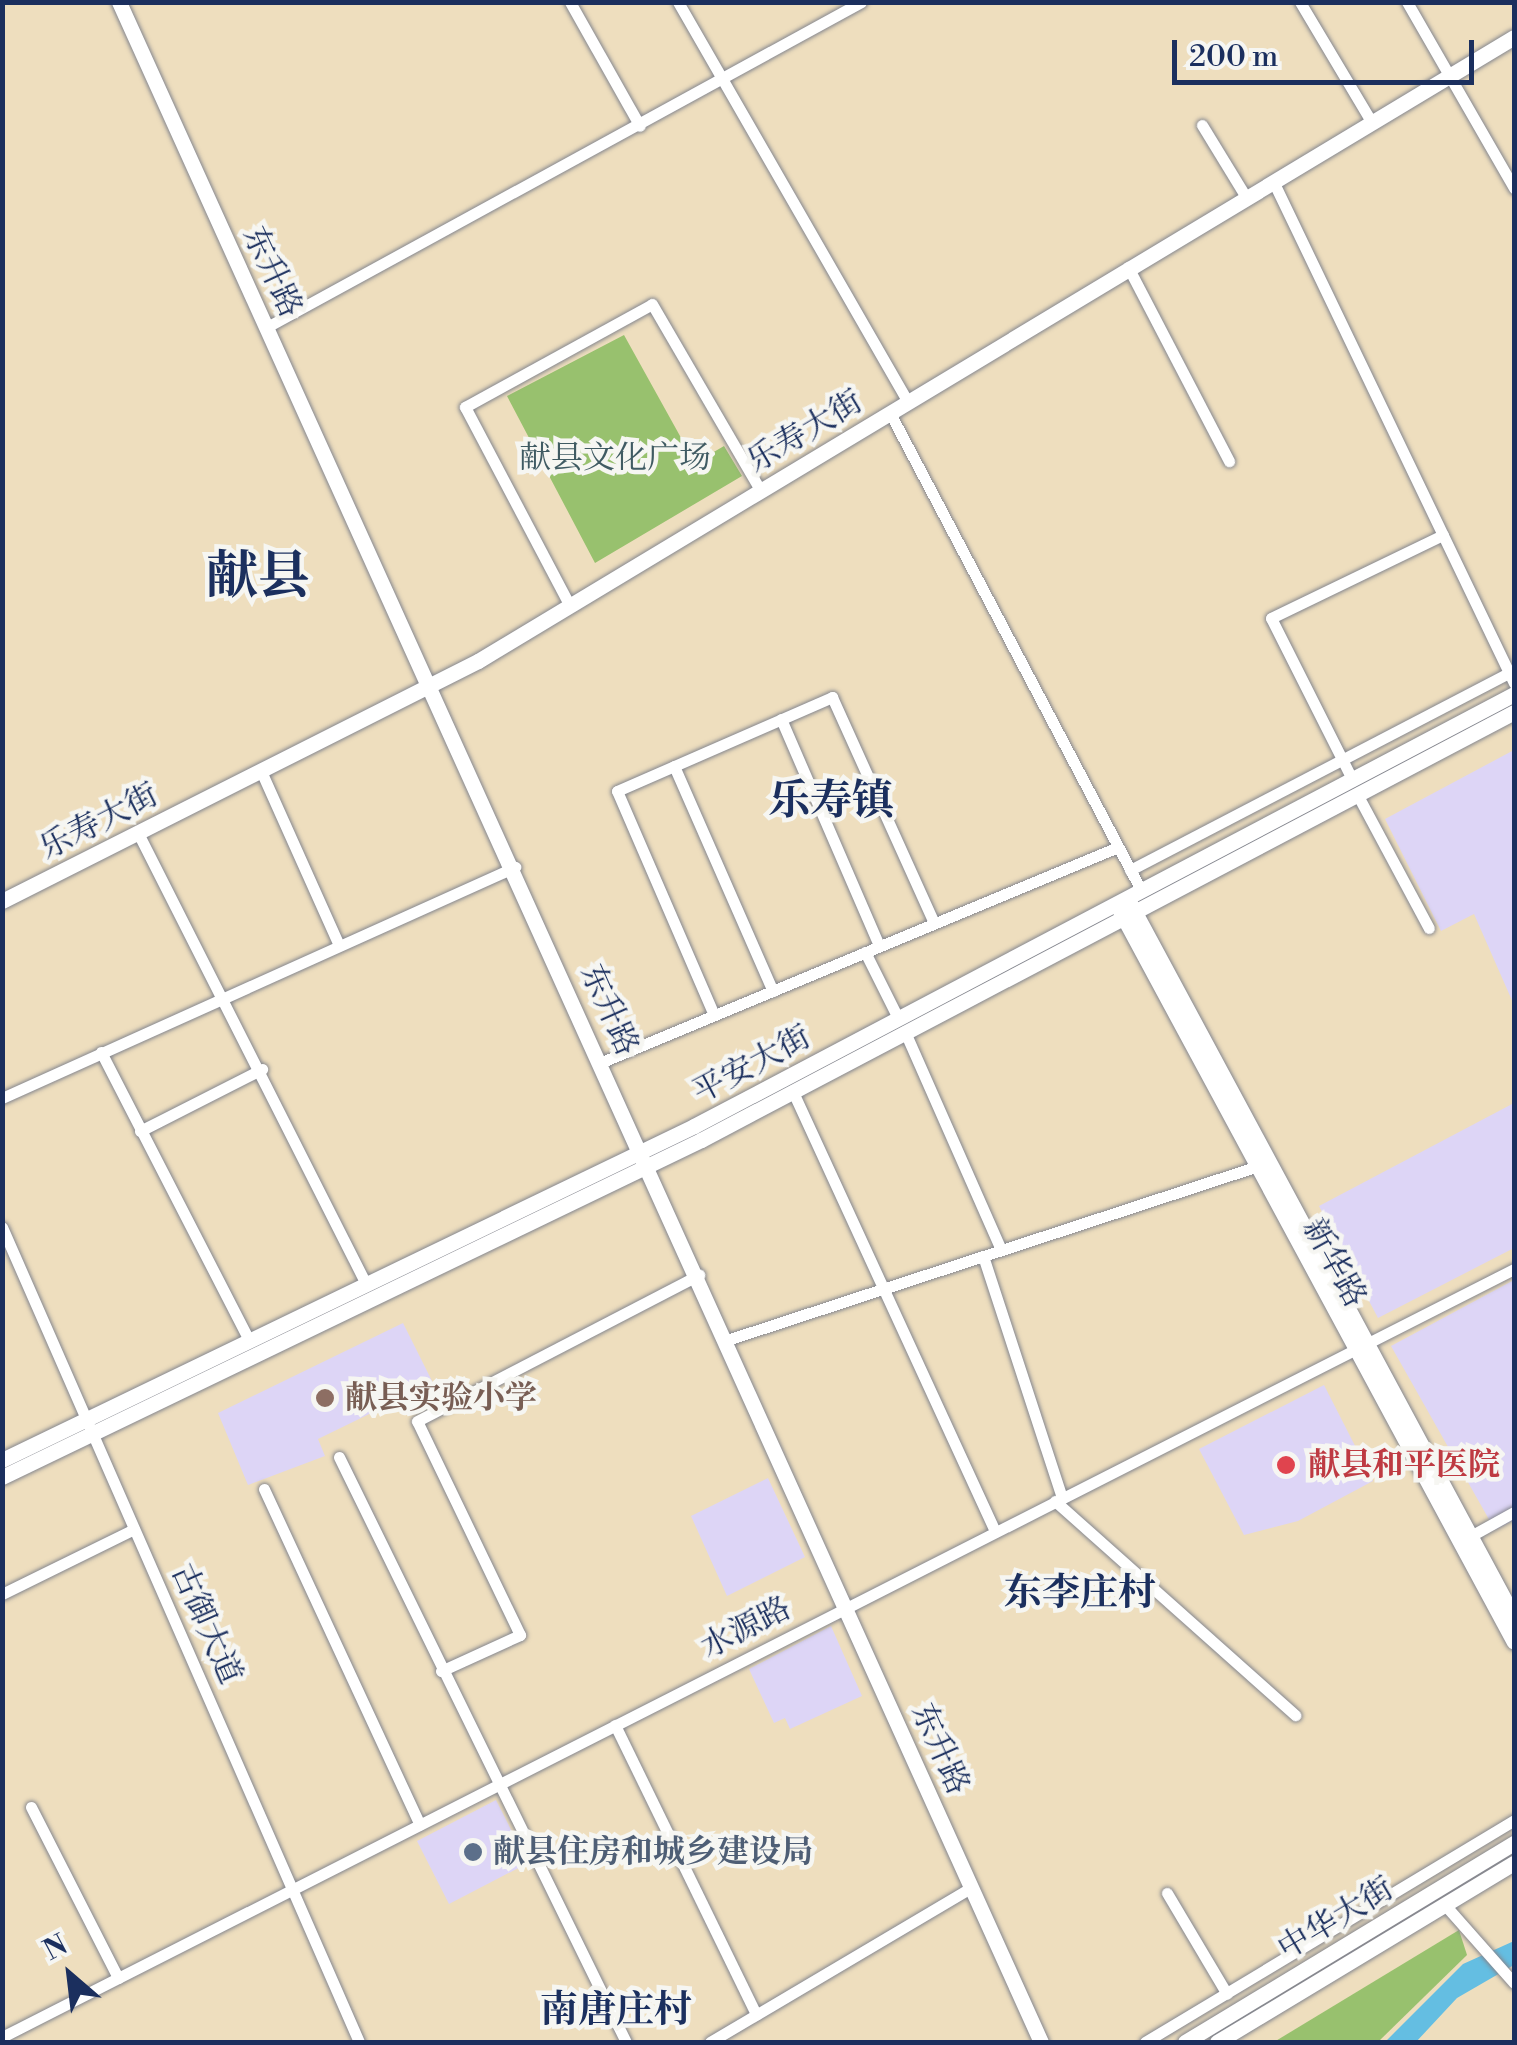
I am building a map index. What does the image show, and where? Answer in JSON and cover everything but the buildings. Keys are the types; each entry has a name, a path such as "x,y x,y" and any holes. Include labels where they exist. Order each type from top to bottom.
{"main road":[{"name":"东升路","path":"119,2 433,684 1041,2042"},
{"name":"乐寿大街","path":"2,901 433,684 570,606 1514,36"},
{"name":"平安大街","path":"1355,787 1514,694"},
{"name":"平安大街","path":"2,1460 89,1426 646,1158 1355,787 1514,712"},
{"name":"新华路","path":"1128,904 1252,1168 1514,1616"},
{"name":"新华路","path":"1128,904 1356,1348 1514,1642"},
{"name":"平安大街","path":"2,1477 250,1340 793,1092 902,1025"},
{"name":"中华大街","path":"1185,2042 1514,1844"},
{"name":"中华大街","path":"1217,2042 1514,1863"}],"street":[{"path":"570,2 640,126"},
{"path":"678,2 908,402"},
{"path":"267,326 722,82 861,2"},
{"path":"1300,2 1372,123"},
{"path":"1408,2 1514,188"},
{"path":"1202,125 1246,197"},
{"path":"1130,870 1513,675 1273,181"},
{"path":"1128,268 1228,461"},
{"path":"570,606 465,406 652,304 760,491"},
{"path":"890,413 1130,870 1128,904"},
{"path":"1429,928 1271,618 1442,534"},
{"path":"714,1015 617,791 832,697 934,924"},
{"path":"781,719 879,946"},
{"path":"674,766 773,991"},
{"path":"261,771 338,945"},
{"path":"138,833 262,1069 366,1284"},
{"path":"602,1062 1118,847"},
{"path":"2,1098 515,867"},
{"path":"864,952 902,1025 1001,1250"},
{"path":"101,1052 250,1340"},
{"path":"140,1130 262,1069"},
{"path":"793,1092 889,1287 995,1532"},
{"path":"728,1340 1252,1168"},
{"name":"古御大道","path":"2,1227 358,2042"},
{"path":"982,1256 1059,1499 1295,1715"},
{"name":"水源路","path":"2,2037 1514,1268"},
{"path":"441,1671 520,1635 417,1421 698,1275"},
{"path":"339,1457 494,1787 626,2042"},
{"path":"264,1489 420,1824"},
{"path":"1470,1537 1514,1512"},
{"path":"2,1594 134,1529"},
{"path":"615,1726 756,2014"},
{"path":"30,1807 118,1978"},
{"path":"1145,2042 1514,1820"},
{"path":"710,2042 972,1888"},
{"path":"1166,1893 1227,1994"},
{"path":"1446,1904 1514,1982"}],"shaded area":[{"path":"1514,750 1514,1005 1474,914 1441,931 1385,819"},
{"path":"1514,1103 1514,1248 1378,1318 1319,1206"},
{"path":"1514,1280 1514,1520 1495,1530 1391,1346"},
{"name":"献县实验小学","path":"403,1323 433,1383 318,1439 325,1456 248,1485 218,1413"},
{"name":"献县和平医院","path":"1324,1385 1373,1481 1298,1521 1244,1535 1199,1449"},
{"path":"768,1478 805,1557 727,1596 691,1516"},
{"path":"831,1626 862,1696 790,1729 785,1718 774,1723 749,1669"},
{"name":"献县住房和城乡建设局","path":"496,1800 528,1863 449,1904 417,1841"}],"green space":[{"name":"献县文化广场","path":"624,335 695,463 724,446 742,476 595,563 507,396"},
{"path":"1459,1930 1467,1955 1378,2042 1274,2042"}],"water":[{"path":"1514,1941 1514,1965 1457,1998 1416,2042 1385,2042 1463,1964"}],"place":[{"name":"献县实验小学","path":"325,1398"},
{"name":"献县和平医院","path":"1286,1465"},
{"name":"献县住房和城乡建设局","path":"473,1852"}],"district":[{"name":"献县","path":"258,578"},
{"name":"乐寿镇","path":"831,802"},
{"name":"东李庄村","path":"1080,1594"},
{"name":"南唐庄村","path":"616,2011"}]}
